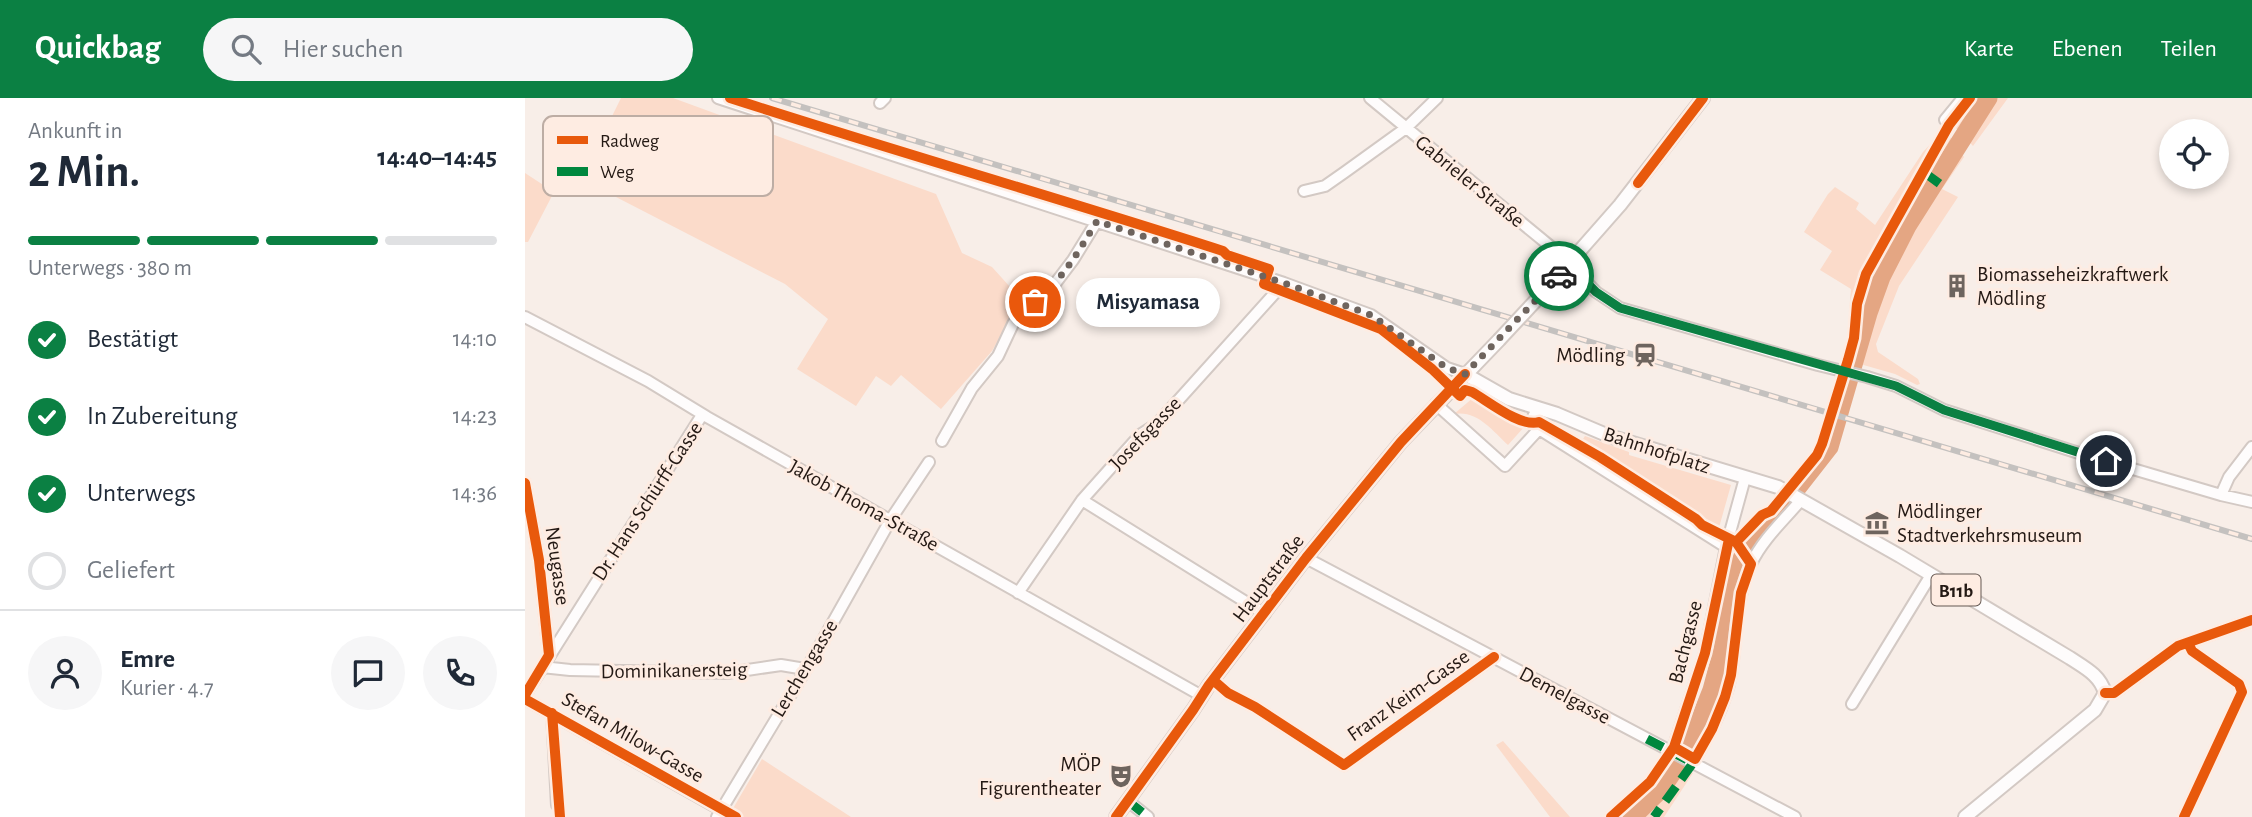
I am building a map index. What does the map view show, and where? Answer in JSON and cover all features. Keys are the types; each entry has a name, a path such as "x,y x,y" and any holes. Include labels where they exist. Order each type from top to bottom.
{"main road":[{"name":"Hauptstraße","path":"1116,817 1213,680 1306,558 1401,442 1569,265 1620,205 1703,98"},
{"name":"Bahnhofplatz","path":"1465,374 1509,399 1557,414 1609,436 1780,488 1799,499"},
{"name":"B11b","path":"1799,499 2070,658 2096,676 2102,682 2105,693"},
{"path":"1965,817 2095,710 2105,693"}],"street":[{"path":"718,98 1284,283 1371,315 1447,368 1465,374"},
{"name":"Gabrieler Straße","path":"1370,98 1556,251 1596,292 1620,308 1867,377 1896,386 1944,410 2221,495 2252,502"},
{"path":"1304,191 1325,186 1406,128 1437,98"},
{"path":"1945,120 1963,98"},
{"path":"942,441 972,388 998,356 1019,315 1051,289 1097,221"},
{"name":"Josefsgasse","path":"1018,593 1082,500 1140,435 1157,424 1284,283"},
{"name":"Jakob Thoma-Straße","path":"525,317 647,381 702,415 1202,696"},
{"path":"1436,404 1505,466 1539,429 1533,417 1537,409"},
{"name":"Dr. Hans Schürff-Gasse","path":"525,697 702,415"},
{"name":"Bahnhofplatz","path":"1539,429 1726,547"},
{"path":"2221,495 2229,477 2252,447"},
{"name":"Lerchengasse","path":"719,813 891,519 929,461"},
{"name":"Bachgasse","path":"1674,751 1705,653 1726,547 1745,478"},
{"name":"Neugasse","path":"525,483 539,560 549,655"},
{"path":"1795,817 1690,762 1712,729 1725,697 1731,675 1741,593 1751,564 1760,548 1799,499"},
{"path":"1082,500 1265,614"},
{"name":"Demelgasse","path":"1306,558 1674,751 1690,762"},
{"path":"1852,704 1931,575"},
{"path":"2105,693 2114,692 2178,646 2252,620"},
{"path":"2184,817 2242,692 2239,684 2192,650 2187,643"},
{"name":"Franz Keim-Gasse","path":"1213,680 1229,693 1344,765 1494,657"},
{"name":"Dominikanersteig","path":"542,667 727,673 781,665 805,669"},
{"name":"Stefan Milow-Gasse","path":"525,697 719,813"},
{"path":"552,713 557,805"},
{"path":"1128,802 1148,817"}],"shaded area":[{"path":"621,98 673,98 722,116 612,116"},
{"path":"1976,98 2008,98 1973,146 1955,127"},
{"path":"773,135 936,194 962,253 992,267 1021,299 992,351 941,409 901,375 891,386 876,376 856,406 797,369 828,319 785,284 614,196 773,196"},
{"path":"1950,137 1964,157 1942,189 1958,197 1899,286 1876,344 1878,352 1918,379 1920,384 1917,385 1895,374 1853,362 1861,318 1849,313 1851,289 1820,270 1832,251 1804,232 1835,187 1859,203 1856,209 1875,225 1923,152 1936,138"},
{"path":"525,173 543,185 543,196 552,196 528,242 525,242"},
{"path":"1474,397 1525,426 1508,445 1477,418 1454,414"},
{"path":"1585,436 1629,452 1629,455 1731,485 1718,531 1581,442"},
{"path":"1503,741 1570,817 1550,817 1496,745"},
{"path":"762,759 851,817 728,817"},
{"path":"1671,764 1693,773 1664,817 1615,817 1650,788"}],"waterway":[{"path":"1632,817 1661,789 1689,748 1712,690 1723,649 1731,590 1742,558 1829,447 1881,277 1907,226 1988,98"}],"railway":[{"path":"772,98 2252,539"}],"marked path":[{"path":"1925,173 1944,187"},
{"path":"1647,739 1693,763 1654,817"},
{"path":"1128,801 1148,817"}],"cycle path":[{"path":"730,98 1161,231 1269,269 1264,284 1381,329 1432,369 1460,396 1465,390 1472,392 1514,418 1539,422 1600,457 1702,525 1736,542 1751,564 1741,593 1731,675 1725,697 1712,729 1695,759 1674,747"},
{"path":"1638,183 1703,98"},
{"path":"1736,542 1762,515 1771,511 1817,455 1854,338 1857,304 1866,274 1949,125 1970,98"},
{"path":"1116,817 1209,685 1306,558 1401,442 1465,374"},
{"path":"525,483 539,560 549,655 525,695"},
{"path":"1611,817 1650,782 1674,747 1705,653 1729,539"},
{"path":"2105,693 2114,693 2178,646 2252,620"},
{"path":"2184,817 2242,692 2239,684 2192,651 2188,643"},
{"path":"1213,680 1228,693 1255,707 1344,765 1494,657"},
{"path":"525,699 736,817"},
{"path":"552,713 560,817"}],"way so far":[{"path":"1035,302 1051,289 1062,275 1097,221 1371,315 1453,372 1465,374 1559,276"}],"place":[{"name":"Biomasseheizkraftwerk Mödling","path":"1957,286"},
{"name":"Misyamasa","path":"1035,302"},
{"name":"Mödling","path":"1645,355"},
{"name":"Mödlinger Stadtverkehrsmuseum","path":"1877,523"},
{"name":"MÖP Figurentheater","path":"1121,776"}],"route":[{"path":"1559,276 1569,265 1584,282 1620,308 1896,386 1944,410 2106,461"}]}
